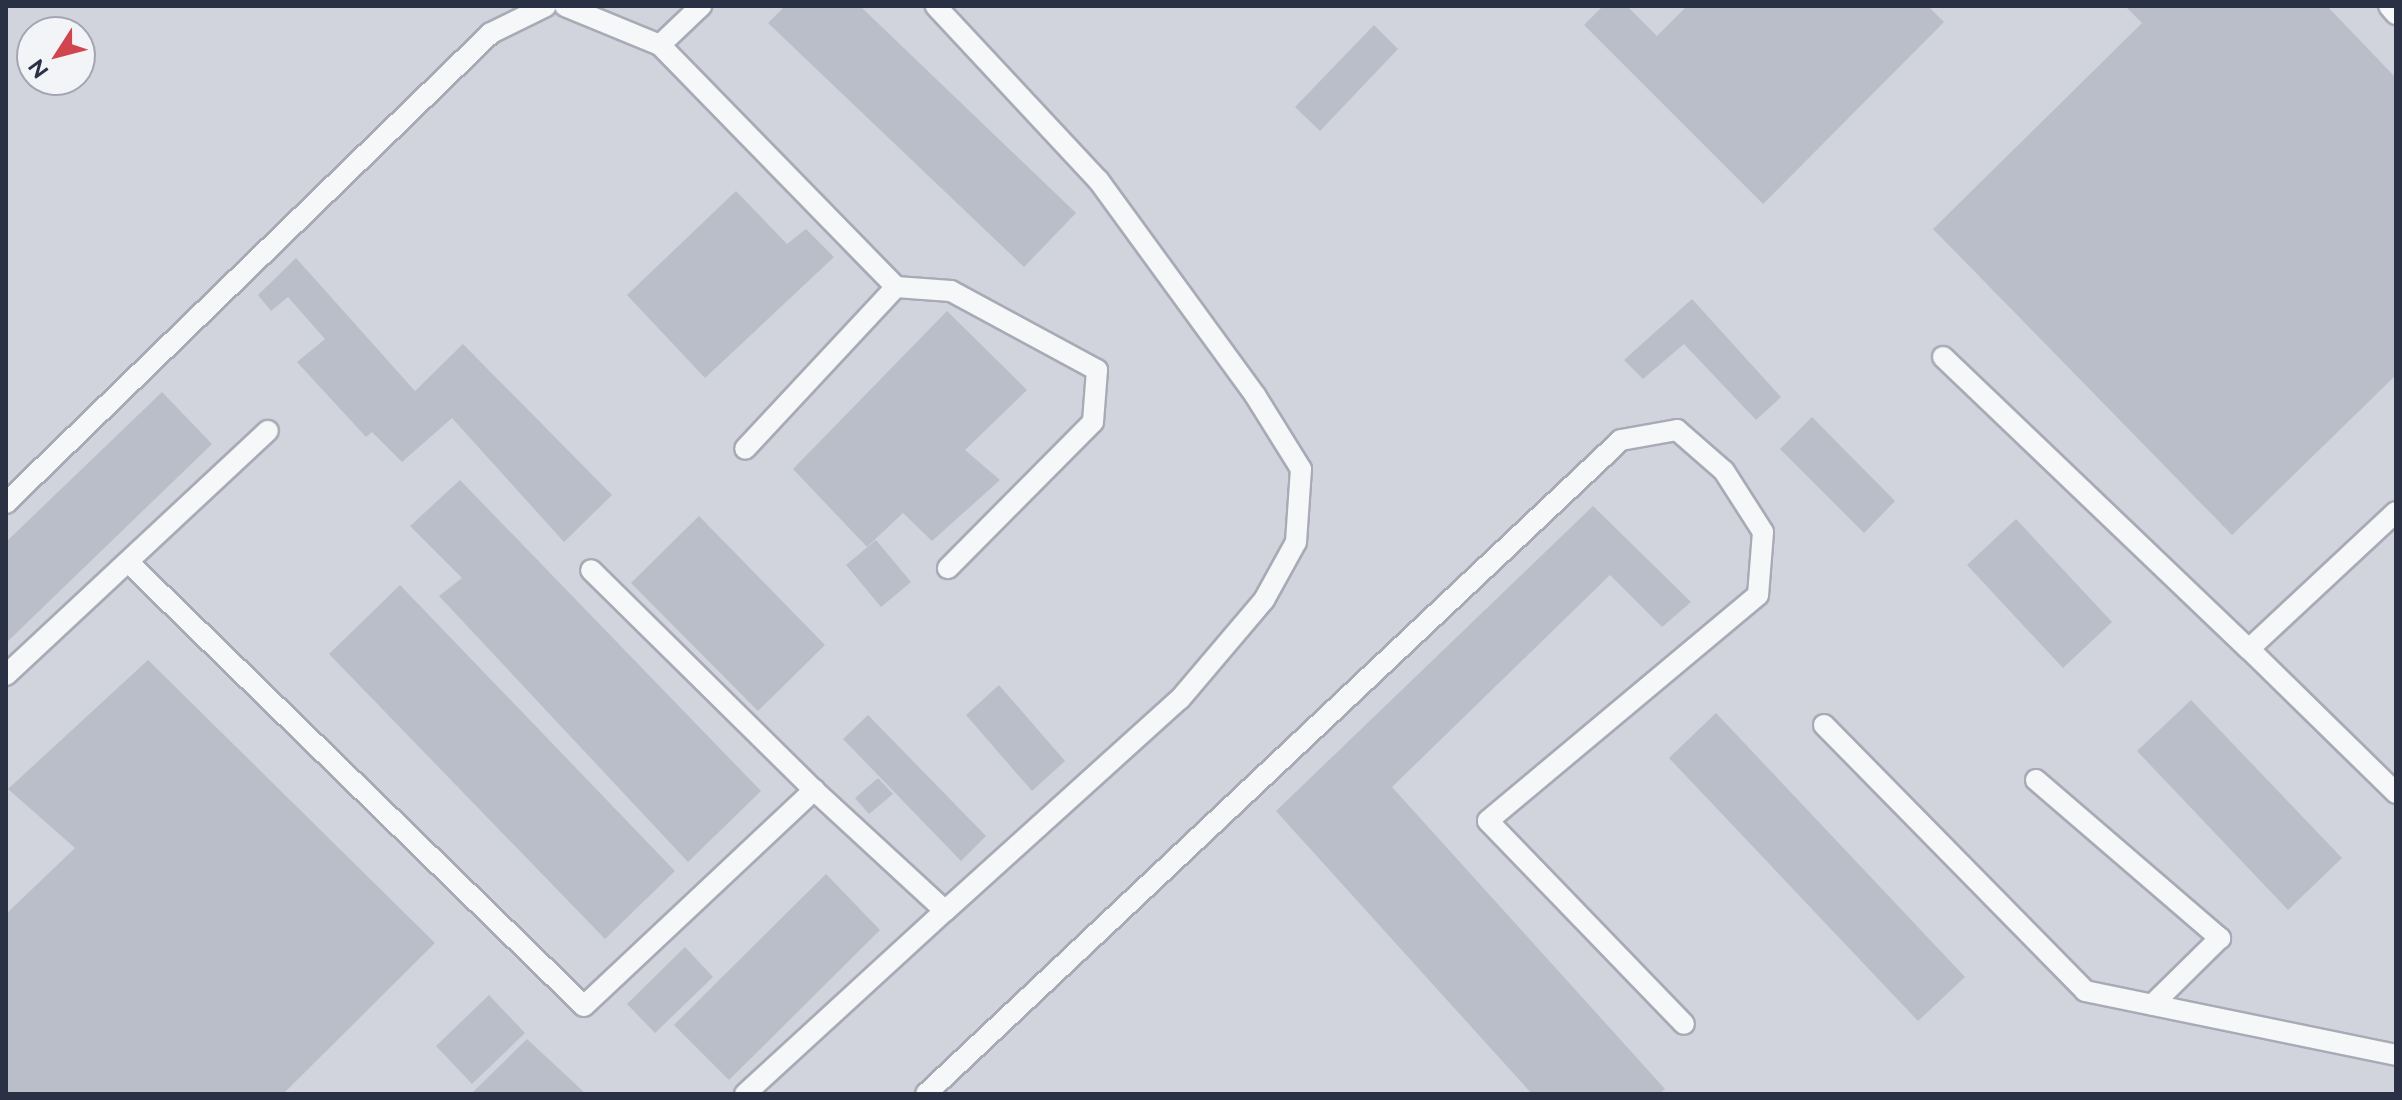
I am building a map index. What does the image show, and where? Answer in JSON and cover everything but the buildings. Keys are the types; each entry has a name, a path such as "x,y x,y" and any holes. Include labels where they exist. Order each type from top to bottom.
{"lane":[{"path":"6,503 491,33 546,6"},
{"path":"565,6 660,45 896,287 951,291 1097,370 1093,422 948,568"},
{"path":"660,45 701,6"},
{"path":"745,1094 1180,699 1264,600 1296,542 1301,469 1199,313 1098,180 936,6"},
{"path":"2389,6 2396,14"},
{"path":"745,449 896,287"},
{"path":"1943,357 2396,793"},
{"path":"926,1094 1621,440 1677,430 1724,471 1763,532 1758,595 1488,821 1684,1024"},
{"path":"6,675 268,431"},
{"path":"2249,649 2396,512"},
{"path":"128,562 584,1006 814,790"},
{"path":"591,570 814,790 945,911"},
{"path":"1824,725 2085,991 2396,1055"},
{"path":"2036,780 2220,938 2152,1005"}],"shaded area":[{"path":"6,6 2396,6 2396,1094 6,1094"}]}
